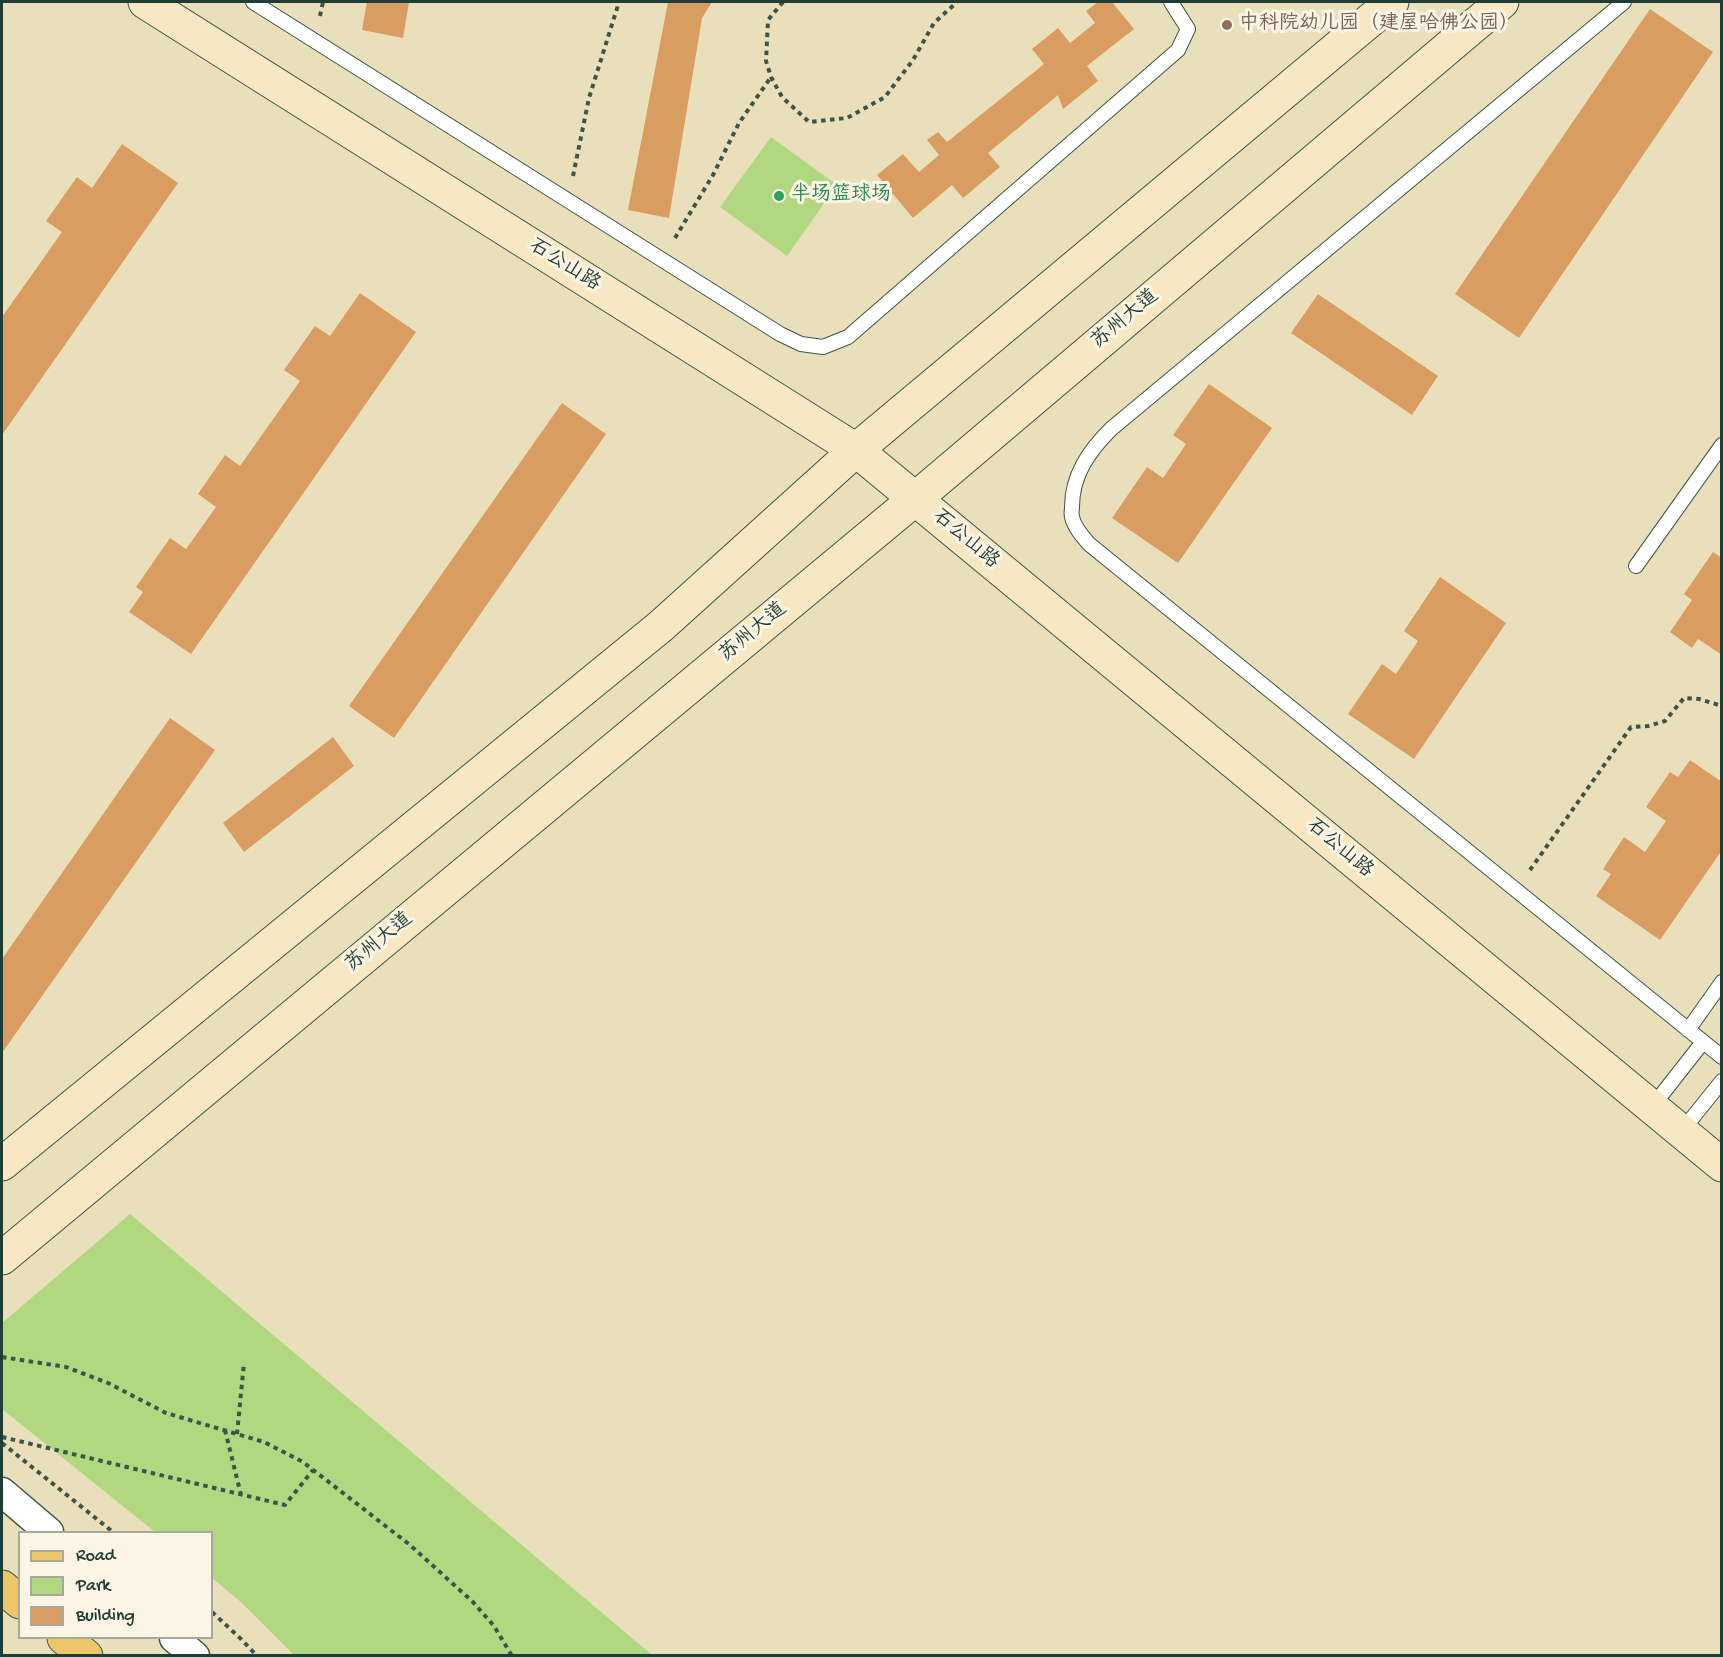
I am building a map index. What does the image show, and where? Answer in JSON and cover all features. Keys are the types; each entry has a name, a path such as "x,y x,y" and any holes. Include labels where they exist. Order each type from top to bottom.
{"main road":[{"path":"2,1587 18,1600"},
{"path":"65,1639 86,1656"}],"street":[{"name":"石公山路","path":"145,2 856,450 1722,1165"},
{"path":"2,1164 661,626 856,450 1392,2"},
{"name":"苏州大道","path":"2,1258 915,499 1502,2"},
{"path":"2,1492 47,1531"},
{"path":"175,1639 195,1656"}],"lane":[{"path":"253,2 780,334 801,344 824,347 848,337 1178,50 1188,29 1171,2"},
{"path":"1624,2 1111,429 1096,444 1080,469 1072,493 1072,517 1079,532 1089,544 1722,1057"},
{"path":"1636,566 1722,445"},
{"path":"1688,1030 1722,982"},
{"path":"1652,1107 1703,1042"},
{"path":"1682,1132 1722,1081"}],"path":[{"path":"568,200 589,98 619,2"},
{"path":"783,2 768,20 766,61 771,77 782,96 809,122 848,118 885,97 913,60 934,23 957,2"},
{"path":"662,259 713,175 739,123 771,77"},
{"path":"1516,890 1631,727 1648,726 1665,721 1684,698 1699,699 1722,706"},
{"path":"2,1357 66,1367 108,1383 166,1413 264,1442 303,1462 410,1545 474,1602 494,1626 512,1656"},
{"path":"237,1434 244,1363"},
{"path":"225,1430 241,1494"},
{"path":"2,1437 285,1505 313,1470"},
{"path":"2,1443 111,1531"},
{"path":"213,1613 256,1656"}],"green space":[{"name":"半场篮球场","path":"771,137 837,185 787,256 720,207"},
{"path":"130,1214 652,1655 294,1655 242,1603 213,1579 213,1531 154,1531 2,1409 2,1323"}],"building":[{"path":"367,2 409,2 403,38 362,30"},
{"path":"668,2 712,2 702,18 669,218 628,210"},
{"path":"1098,2 1112,2 1134,29 1087,66 1098,81 1063,109 1058,95 988,153 1000,167 963,198 952,185 913,218 877,175 903,154 919,172 939,155 927,140 938,132 947,142 1044,64 1032,49 1058,28 1070,43 1095,23 1086,11"},
{"path":"1650,9 1713,52 1519,338 1455,294"},
{"path":"122,144 178,183 2,435 2,317 62,232 46,221 77,177 92,188"},
{"path":"360,293 416,332 191,654 129,612 143,592 136,587 170,538 186,549 216,507 198,494 225,455 240,466 300,381 284,370 315,326 330,336"},
{"path":"1318,294 1438,376 1412,415 1291,333"},
{"path":"1209,384 1272,428 1178,563 1112,518 1147,467 1163,478 1186,444 1173,435"},
{"path":"562,403 606,434 394,738 349,706"},
{"path":"1713,552 1722,558 1722,655 1698,639 1692,648 1670,632 1692,600 1684,594"},
{"path":"1440,577 1506,623 1414,759 1348,714 1382,664 1396,674 1418,641 1404,631"},
{"path":"170,718 215,750 2,1053 2,959"},
{"path":"333,737 354,766 244,852 223,823"},
{"path":"1690,760 1722,782 1722,850 1660,940 1596,896 1611,874 1603,869 1624,837 1645,852 1666,821 1646,807 1670,772 1678,777"}],"place":[{"name":"中科院幼儿园（建屋哈佛公园）","path":"1227,25"},
{"name":"半场篮球场","path":"779,196"}]}
